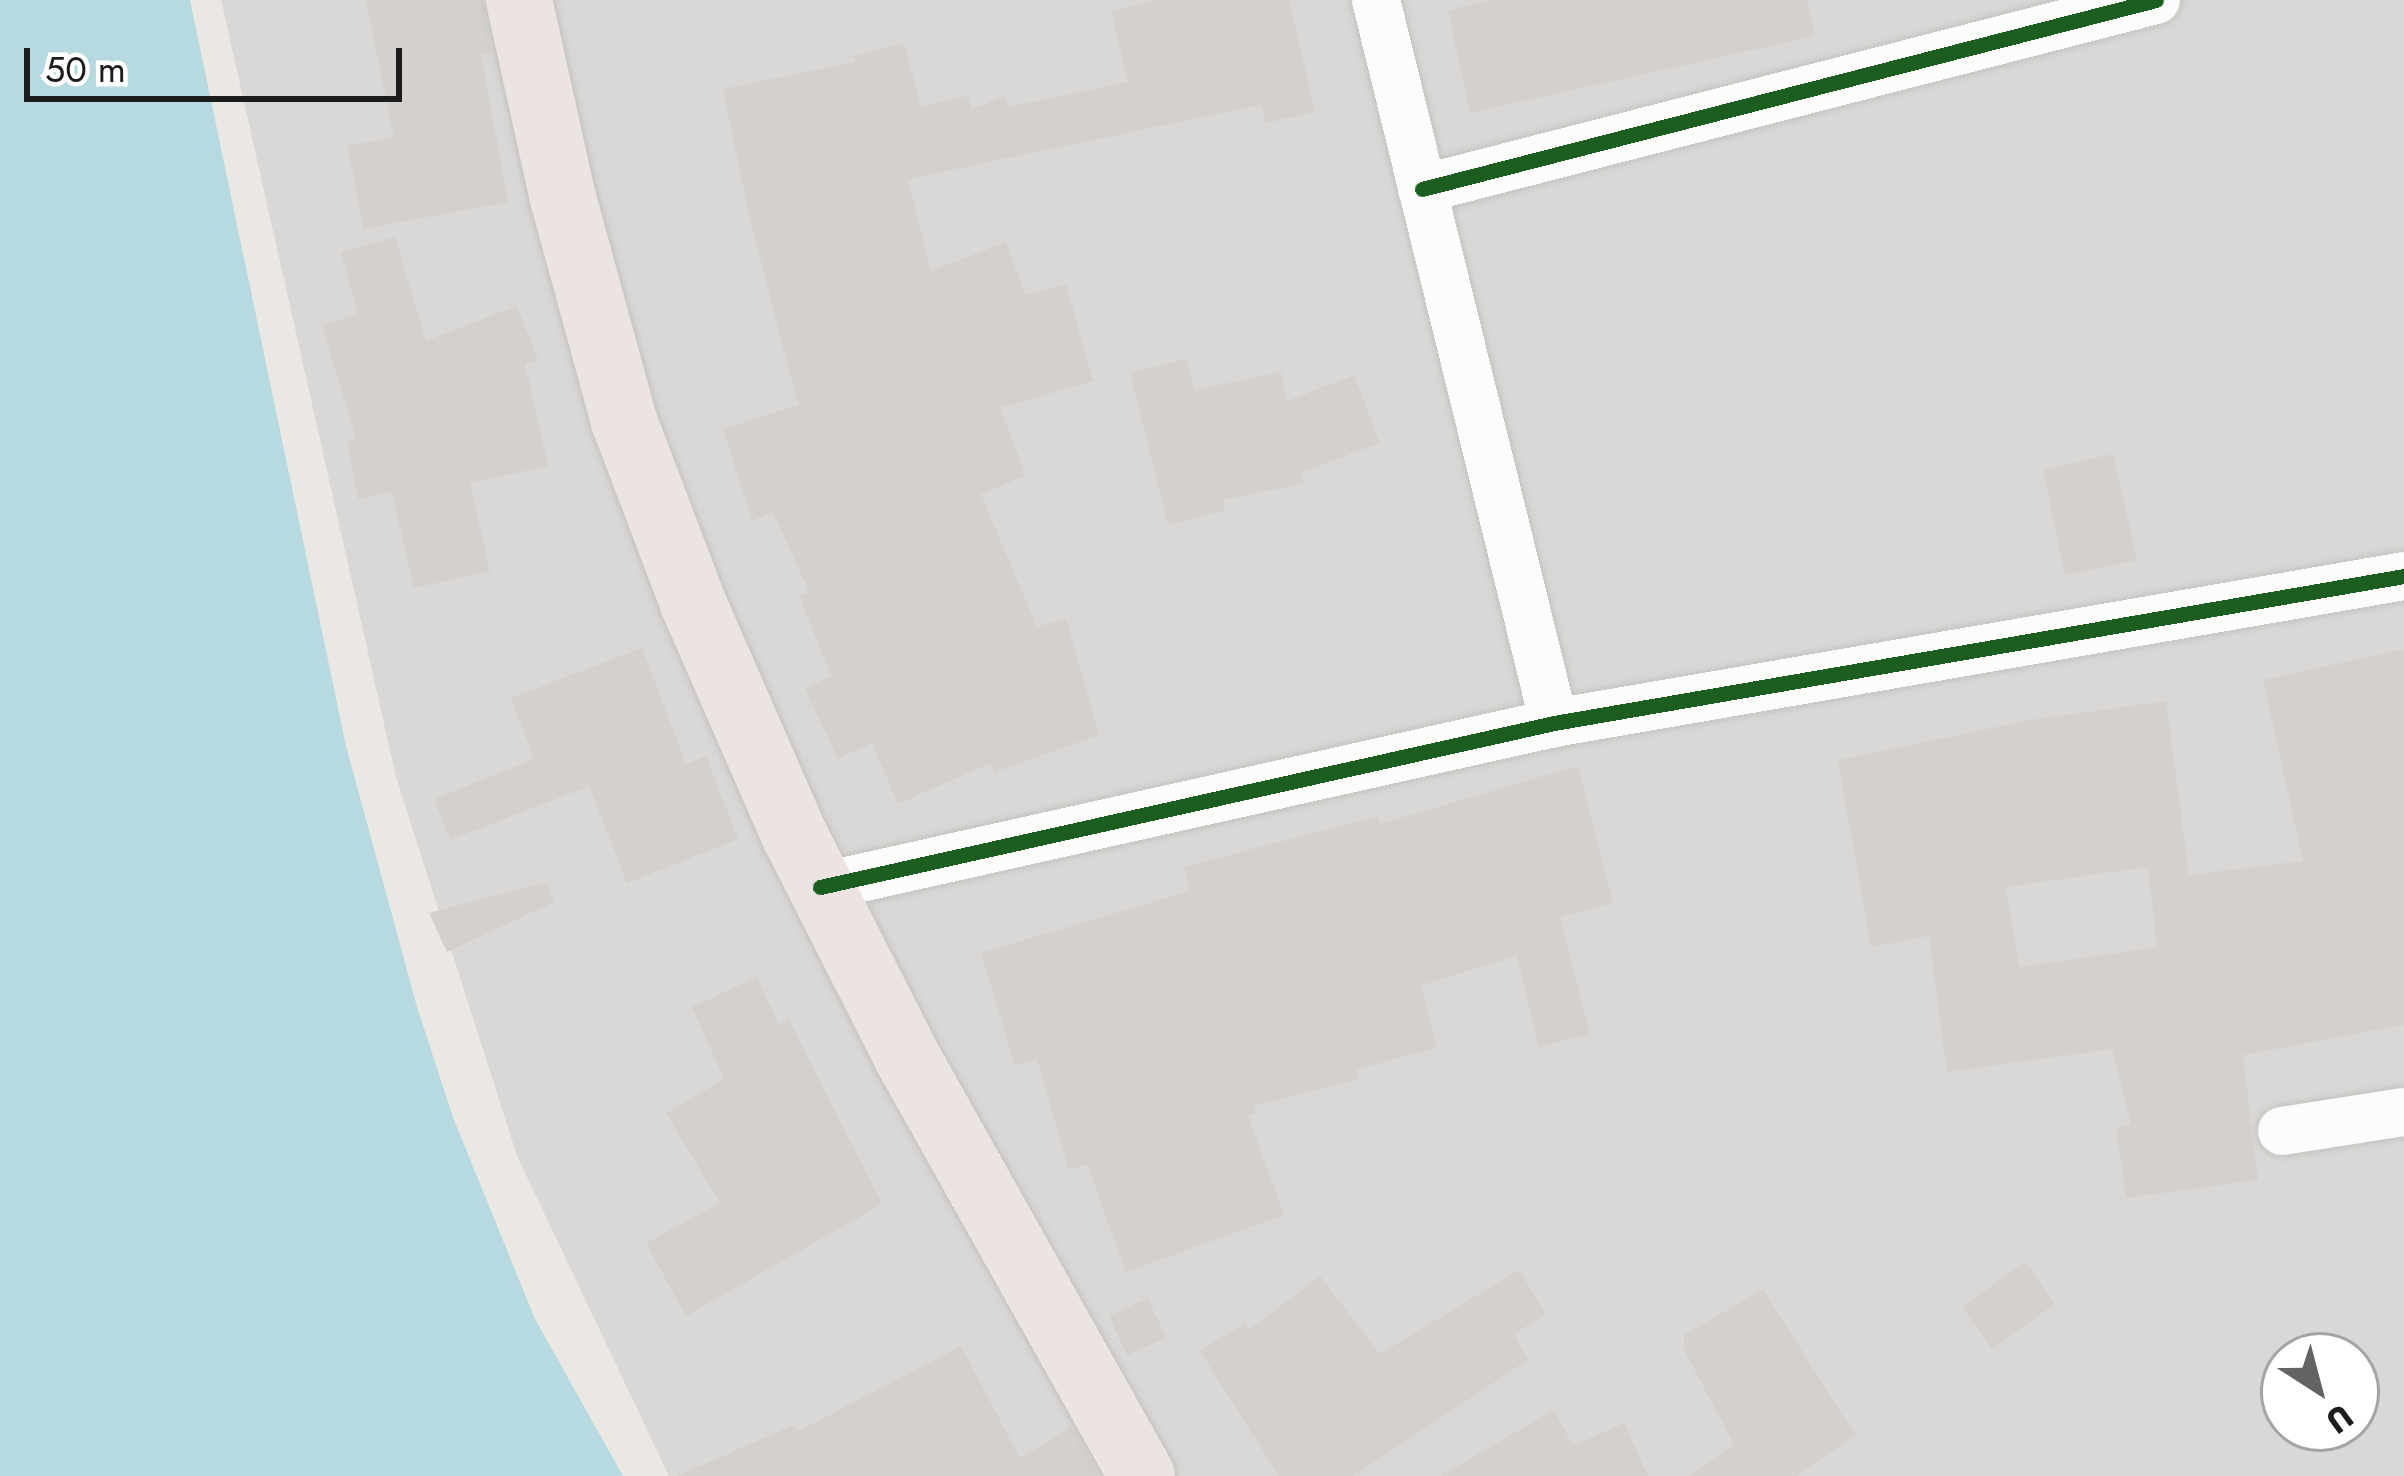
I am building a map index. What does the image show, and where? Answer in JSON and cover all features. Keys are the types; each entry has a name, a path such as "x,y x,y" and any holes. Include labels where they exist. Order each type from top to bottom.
{"highway":[{"path":"519,0 563,198 654,512 820,887 907,1057 1142,1476"}],"street":[{"path":"1376,0 1554,722"},
{"path":"1422,189 2156,0"},
{"path":"820,887 1554,722 2404,576"},
{"path":"2282,1131 2404,1112"}],"shaded area":[{"path":"221,0 2404,0 2404,1476 669,1476 517,1156 396,777"}],"water":[{"path":"0,0 190,0 346,746 417,1007 454,1120 535,1319 623,1476 0,1476"}],"building":[{"path":"366,0 483,0 492,53 481,55 508,202 363,229 348,146 394,137"},
{"path":"1158,0 1289,0 1315,112 1266,123 1261,105 908,179 931,271 1006,242 1025,295 1066,284 1093,381 1000,408 1026,475 981,494 1037,627 1066,618 1099,735 995,772 991,763 898,804 872,743 838,759 805,689 831,676 799,595 809,591 773,512 752,521 723,429 798,405 749,215 723,89 856,62 854,56 904,43 921,106 968,96 971,110 1004,96 1008,107 1128,82 1111,11"},
{"path":"1492,0 1807,0 1815,36 1470,113 1448,10"},
{"path":"395,237 426,341 517,306 538,360 525,364 548,466 470,483 490,571 414,588 392,492 358,499 347,440 356,439 322,325 358,314 341,252"},
{"path":"1187,359 1195,390 1281,372 1287,401 1354,375 1380,443 1302,472 1304,483 1223,500 1225,510 1168,525 1130,373"},
{"path":"2113,454 2137,560 2065,575 2043,470"},
{"path":"642,648 686,764 706,756 738,839 627,883 589,786 450,840 434,799 534,759 511,698"},
{"path":"2404,649 2404,1025 2243,1055 2258,1180 2126,1198 2116,1127 2131,1125 2112,1049 1947,1072 1929,936 1871,947 1838,760 2030,720 2166,701 2189,875 2303,861 2263,680","holes":["2148,867 2157,947 2020,967 2005,887"]},
{"path":"1578,766 1613,903 1560,917 1590,1034 1539,1047 1517,956 1421,985 1437,1048 1357,1069 1360,1079 1254,1106 1256,1114 1248,1116 1284,1215 1126,1272 1087,1164 1069,1170 1037,1059 1015,1066 981,953 1190,891 1184,867 1378,816 1380,824"},
{"path":"547,882 554,902 447,952 429,913"},
{"path":"757,977 779,1025 789,1020 882,1204 686,1316 646,1243 720,1203 666,1113 724,1079 692,1007"},
{"path":"2025,1262 2055,1304 1992,1349 1962,1307"},
{"path":"1519,1270 1546,1314 1514,1334 1528,1360 1353,1476 1279,1476 1200,1351 1245,1323 1249,1330 1320,1276 1380,1354"},
{"path":"1763,1289 1855,1435 1797,1476 1690,1476 1734,1444 1684,1350 1684,1335"},
{"path":"1148,1298 1166,1338 1127,1355 1109,1316"},
{"path":"961,1346 1020,1458 1072,1427 1099,1476 677,1476 794,1425 797,1432"},
{"path":"1554,1410 1573,1446 1624,1423 1648,1476 1441,1476"}],"cycle path":[{"path":"1422,189 2156,0"},
{"path":"820,887 1554,723 2404,576"}]}
